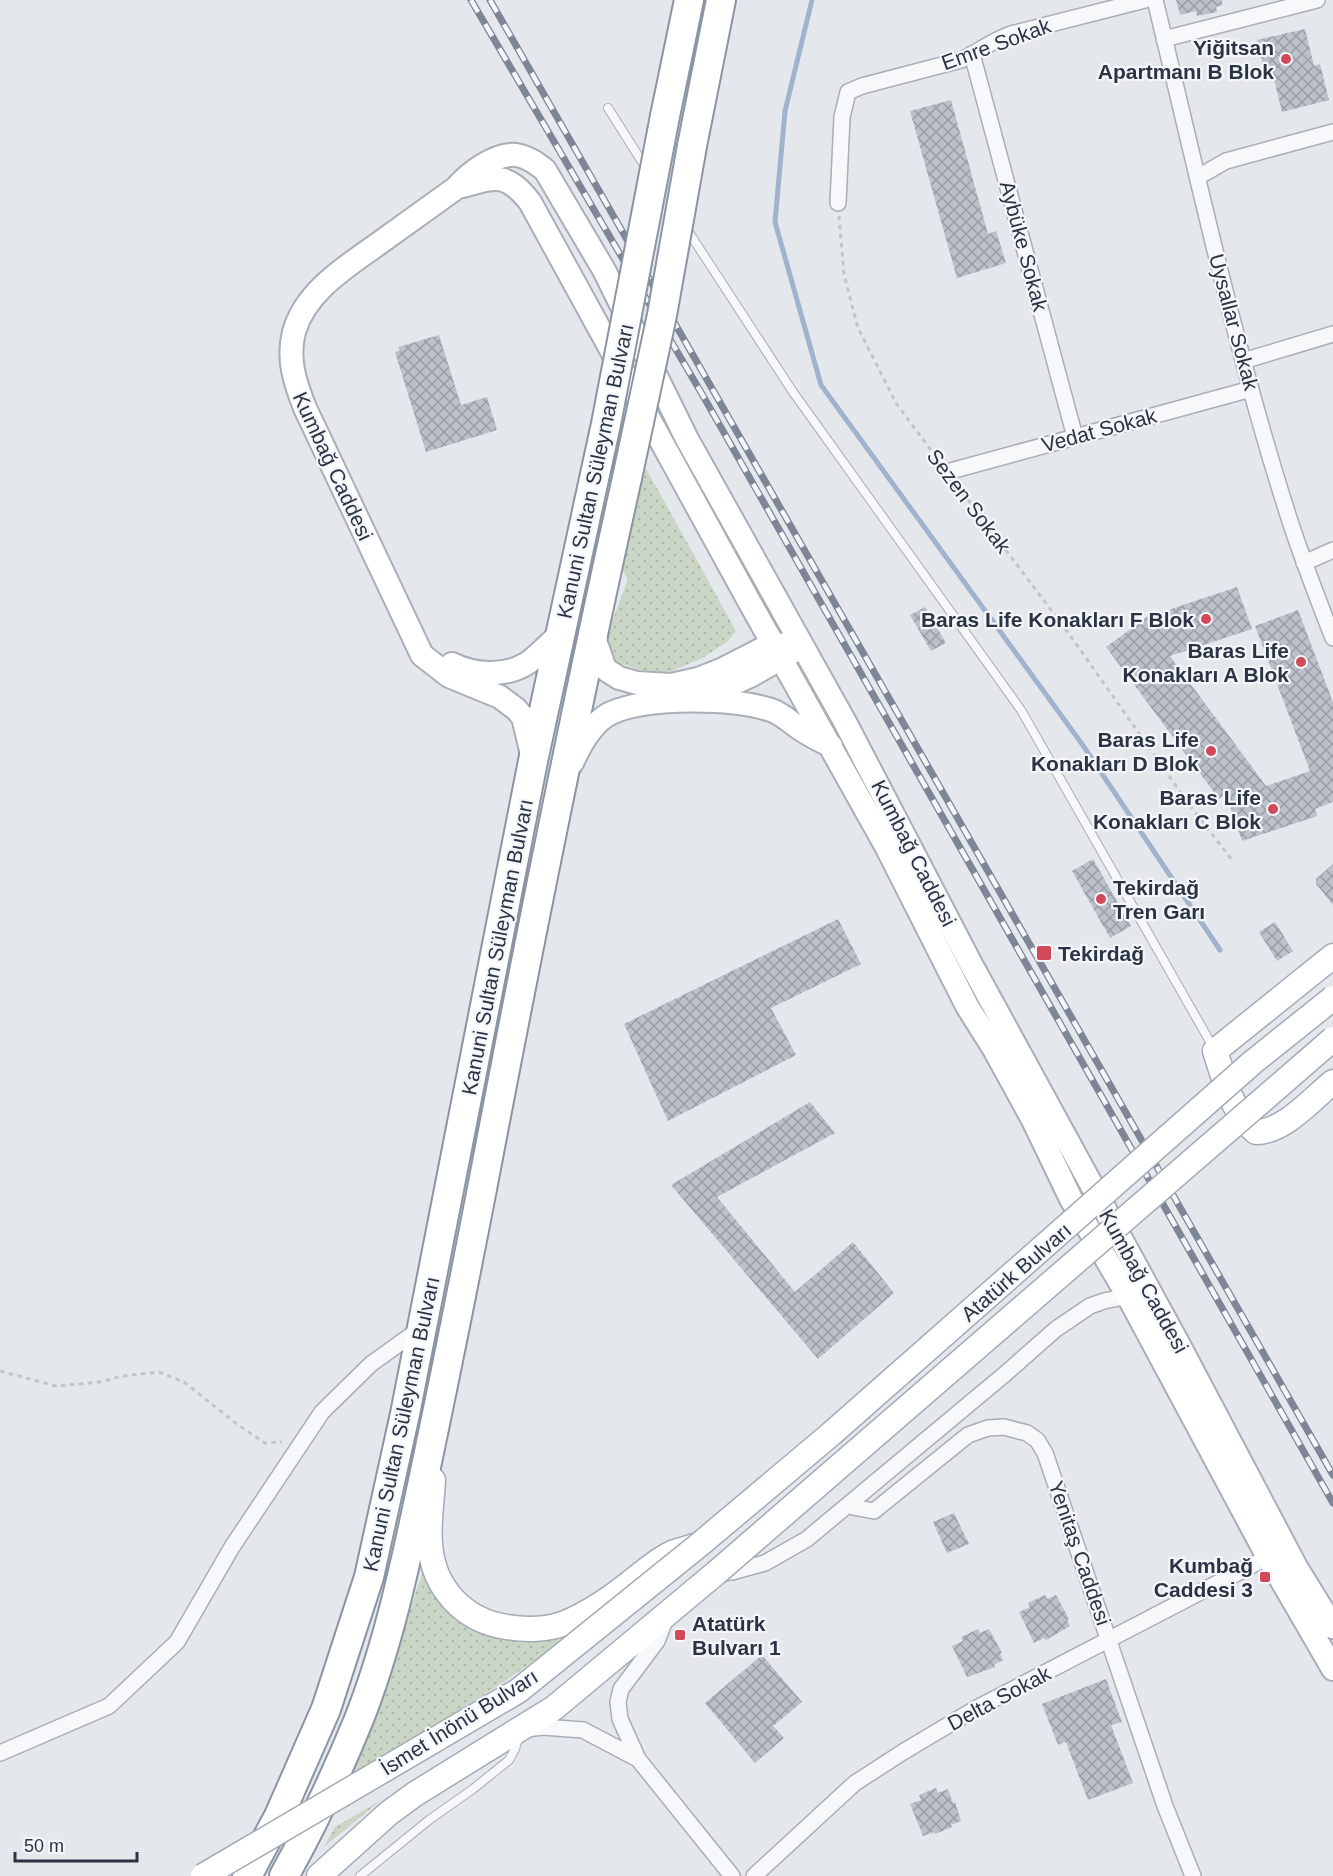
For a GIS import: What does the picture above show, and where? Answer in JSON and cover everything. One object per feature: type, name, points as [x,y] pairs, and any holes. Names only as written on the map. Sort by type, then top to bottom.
[{"type":"highway","name":"Kanuni Sultan Süleyman Bulvarı","points":[[247,1876],[279,1816],[326,1709],[369,1577],[421,1328],[533,761],[611,402],[689,0]]},
{"type":"highway","name":"Kanuni Sultan Süleyman Bulvarı","points":[[284,1876],[360,1717],[382,1650],[409,1545],[453,1341],[561,785],[662,315],[721,0]]},
{"type":"main road","points":[[1333,956],[1215,1051],[1233,1103],[1247,1124],[1256,1132],[1266,1132],[1281,1126],[1333,1082]]},
{"type":"main road","name":"Atatürk Bulvarı","points":[[699,1545],[831,1434],[1253,1062],[1333,998]]},
{"type":"main road","name":"Atatürk Bulvarı","points":[[716,1573],[1333,1039]]},
{"type":"main road","points":[[453,1341],[434,1479],[430,1545],[435,1567],[444,1589],[457,1605],[492,1625],[517,1629],[563,1624],[595,1608],[672,1553],[699,1545]]},
{"type":"main road","name":"İsmet İnönü Bulvarı","points":[[203,1876],[518,1691],[699,1545]]},
{"type":"main road","name":"İsmet İnönü Bulvarı","points":[[319,1876],[415,1794],[554,1708],[716,1573]]},
{"type":"street","name":"Emre Sokak","points":[[838,203],[842,117],[848,92],[861,86],[960,60],[992,41],[1011,34],[1145,0]]},
{"type":"street","name":"Uysallar Sokak","points":[[1155,0],[1251,389],[1288,516],[1333,638]]},
{"type":"street","points":[[1164,39],[1317,0]]},
{"type":"street","name":"Aybüke Sokak","points":[[972,54],[1075,437]]},
{"type":"street","points":[[1198,177],[1226,161],[1333,132]]},
{"type":"street","name":"Kumbağ Caddesi","points":[[533,761],[528,732],[523,717],[516,709],[500,697],[450,676],[422,655],[305,408],[294,380],[291,362],[292,346],[299,318],[307,304],[320,290],[344,269],[456,188],[467,176],[498,158],[515,155],[532,160],[545,170],[604,270],[687,439],[861,752],[976,974],[1179,1345],[1296,1567],[1333,1627]]},
{"type":"street","name":"Kumbağ Caddesi","points":[[456,188],[482,180],[503,178],[517,185],[530,202],[887,848],[967,1006],[994,1049],[1033,1120],[1071,1199],[1128,1296],[1268,1557],[1333,1670]]},
{"type":"street","points":[[1244,361],[1333,334]]},
{"type":"street","name":"Vedat Sokak","points":[[947,472],[1251,389]]},
{"type":"street","points":[[1304,563],[1333,550]]},
{"type":"street","points":[[594,625],[596,643],[605,669],[619,678],[637,683],[671,685],[698,679],[777,651],[802,645]]},
{"type":"street","name":"Kumbağ Caddesi","points":[[411,631],[444,660],[463,669],[490,673],[514,670],[528,663],[562,632]]},
{"type":"street","points":[[697,700],[752,675],[777,651]]},
{"type":"street","points":[[561,785],[565,782],[586,736],[610,714],[629,707],[655,703],[697,700],[753,705],[774,711],[803,731],[831,746]]},
{"type":"street","points":[[716,1573],[732,1572],[765,1563],[807,1539],[1078,1312],[1104,1300],[1128,1296]]},
{"type":"street","points":[[0,1753],[110,1706],[177,1642],[232,1546],[322,1412],[371,1364],[421,1328]]},
{"type":"street","name":"Yenitaş Caddesi","points":[[850,1503],[853,1507],[874,1511],[968,1435],[988,1428],[1004,1426],[1027,1433],[1037,1440],[1045,1453],[1165,1806],[1193,1876]]},
{"type":"street","name":"Delta Sokak","points":[[754,1876],[806,1827],[865,1777],[975,1709],[1268,1557]]},
{"type":"street","points":[[666,1616],[657,1641],[621,1689],[618,1702],[620,1719],[638,1759],[732,1876]]},
{"type":"street","points":[[520,1729],[543,1727],[584,1730],[638,1759]]},
{"type":"lane","points":[[608,108],[659,187]]},
{"type":"lane","points":[[672,206],[793,392],[1021,710],[1215,1051]]},
{"type":"lane","points":[[360,1876],[420,1827],[509,1760],[515,1749],[520,1729]]},
{"type":"path","name":"Sezen Sokak","points":[[838,203],[844,274],[858,328],[896,403],[1072,638],[1188,803],[1232,860]]},
{"type":"path","points":[[0,1371],[56,1386],[100,1382],[122,1376],[159,1372],[184,1382],[238,1425],[265,1443],[302,1442]]},
{"type":"green space","points":[[643,463],[736,631],[728,641],[704,657],[670,672],[640,670],[613,661],[605,641],[628,579],[614,558]]},
{"type":"green space","points":[[426,1564],[458,1619],[567,1632],[545,1653],[498,1686],[352,1776],[380,1706]]},
{"type":"green space","points":[[380,1801],[324,1847],[335,1827]]},
{"type":"building","points":[[1176,0],[1222,0],[1222,5],[1216,7],[1217,12],[1197,16],[1196,11],[1180,15]]},
{"type":"building","points":[[1305,29],[1314,66],[1320,64],[1329,100],[1282,112],[1273,75],[1266,76],[1257,40]]},
{"type":"building","points":[[951,100],[988,234],[996,231],[1006,263],[957,278],[910,111]]},
{"type":"building","points":[[439,335],[461,405],[487,397],[497,430],[426,452],[395,352],[400,351],[398,347]]},
{"type":"building","points":[[1237,587],[1252,629],[1170,656],[1266,786],[1310,771],[1255,626],[1298,610],[1333,702],[1333,802],[1315,809],[1317,816],[1242,841],[1226,794],[1219,799],[1106,647],[1147,617]]},
{"type":"building","points":[[925,607],[946,643],[931,651],[910,615]]},
{"type":"building","name":"Tekirdağ Tren Garı","points":[[1093,859],[1131,926],[1110,938],[1072,871]]},
{"type":"building","points":[[1333,864],[1333,905],[1316,884],[1316,879]]},
{"type":"building","points":[[838,919],[861,964],[771,1008],[796,1055],[668,1121],[624,1024]]},
{"type":"building","points":[[1275,922],[1293,951],[1277,961],[1259,932]]},
{"type":"building","points":[[810,1102],[835,1133],[717,1197],[795,1292],[853,1242],[894,1293],[818,1359],[671,1185]]},
{"type":"building","points":[[954,1513],[969,1544],[947,1553],[933,1522]]},
{"type":"building","points":[[1045,1595],[1047,1599],[1056,1595],[1069,1619],[1067,1620],[1070,1626],[1046,1640],[1044,1638],[1034,1643],[1019,1612],[1030,1607],[1028,1603]]},
{"type":"building","points":[[978,1629],[980,1633],[989,1629],[1002,1653],[1000,1654],[1003,1660],[994,1665],[995,1667],[967,1677],[952,1646],[963,1641],[961,1637]]},
{"type":"building","points":[[762,1655],[802,1702],[773,1726],[784,1738],[755,1763],[705,1703]]},
{"type":"building","points":[[1106,1679],[1122,1722],[1111,1725],[1133,1783],[1088,1800],[1066,1742],[1058,1745],[1042,1704]]},
{"type":"building","points":[[936,1788],[938,1793],[948,1789],[961,1821],[935,1834],[934,1832],[923,1836],[910,1804],[921,1800],[919,1795]]},
{"type":"waterway","points":[[812,0],[785,111],[775,222],[821,385],[1082,744],[1220,950]]},
{"type":"railway","points":[[471,0],[702,394],[1333,1503]]},
{"type":"railway","points":[[490,0],[1333,1475]]},
{"type":"place","name":"Yiğitsan Apartmanı B Blok","points":[[1286,59]]},
{"type":"place","name":"Baras Life Konakları F Blok","points":[[1206,619]]},
{"type":"place","name":"Baras Life Konakları A Blok","points":[[1301,662]]},
{"type":"place","name":"Baras Life Konakları D Blok","points":[[1211,751]]},
{"type":"place","name":"Baras Life Konakları C Blok","points":[[1273,809]]},
{"type":"place","name":"Tekirdağ Tren Garı","points":[[1101,899]]},
{"type":"place","name":"Tekirdağ","points":[[1044,953]]},
{"type":"place","name":"Kumbağ Caddesi 3","points":[[1265,1577]]},
{"type":"place","name":"Atatürk Bulvarı 1","points":[[680,1635]]}]
